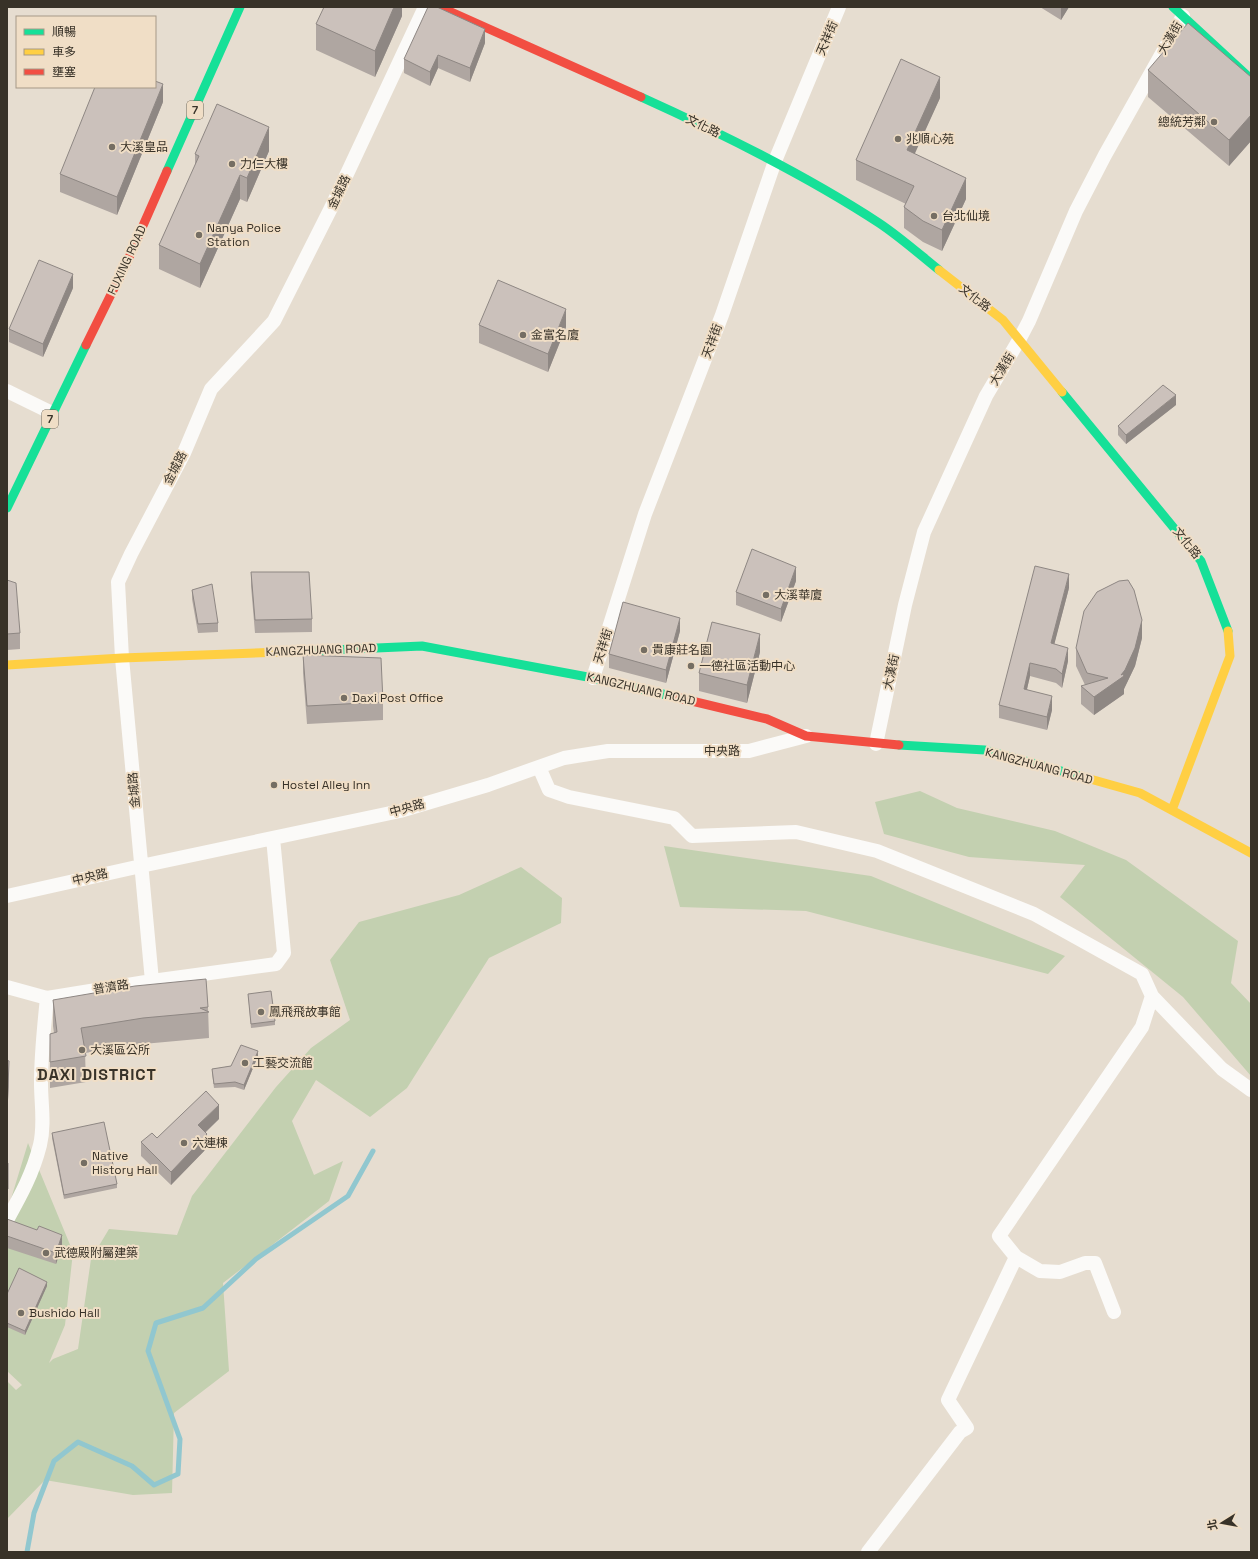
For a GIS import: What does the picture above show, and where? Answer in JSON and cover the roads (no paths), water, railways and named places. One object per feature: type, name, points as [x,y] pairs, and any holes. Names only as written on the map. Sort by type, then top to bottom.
[{"type":"street","name":"FUXING ROAD","points":[[7,508],[52,413],[127,262],[240,7]]},
{"type":"street","name":"金城路","points":[[152,981],[122,658],[118,582],[184,453],[211,389],[274,321],[331,208],[425,7]]},
{"type":"street","name":"文化路","points":[[440,7],[678,114],[775,161],[816,183],[881,224],[1003,320],[1202,561],[1228,629],[1230,656],[1172,810]]},
{"type":"street","name":"天祥街","points":[[593,678],[645,514],[722,315],[775,161],[839,7]]},
{"type":"street","points":[[1178,11],[1251,79]]},
{"type":"street","name":"大漢街","points":[[876,744],[905,605],[924,532],[986,396],[1019,340],[1076,211],[1178,11]]},
{"type":"street","points":[[7,391],[52,413]]},
{"type":"street","name":"KANGZHUANG ROAD","points":[[7,665],[122,658],[422,646],[593,678],[766,719],[806,736],[876,744],[984,750],[1140,793],[1251,853]]},
{"type":"street","name":"中央路","points":[[7,896],[400,811],[488,785],[564,758],[608,751],[750,751],[806,736]]},
{"type":"street","points":[[539,767],[549,790],[569,797],[674,818],[692,836],[796,832],[877,851],[1034,914],[1142,974],[1152,996],[1222,1070],[1251,1090]]},
{"type":"street","name":"普濟路","points":[[47,998],[152,981],[276,964],[284,953],[273,838]]},
{"type":"street","points":[[7,987],[47,998],[41,1051],[41,1092],[43,1112],[40,1144],[27,1185],[7,1220]]},
{"type":"street","points":[[1114,1312],[1095,1263],[1084,1263],[1060,1272],[1040,1271],[1016,1257],[999,1236],[1142,1027],[1152,996]]},
{"type":"street","points":[[868,1552],[960,1432],[967,1428],[948,1400],[1016,1257]]},
{"type":"waterway","points":[[27,1552],[34,1513],[54,1461],[78,1442],[132,1466],[154,1485],[178,1474],[180,1439],[148,1351],[156,1323],[203,1308],[256,1259],[348,1196],[373,1151]]},
{"type":"place","name":"總統芳鄰","points":[[1214,122]]},
{"type":"place","name":"兆順心苑","points":[[898,139]]},
{"type":"place","name":"大溪皇品","points":[[112,147]]},
{"type":"place","name":"力仁大樓","points":[[232,164]]},
{"type":"place","name":"台北仙境","points":[[934,216]]},
{"type":"place","name":"Nanya Police Station","points":[[199,235]]},
{"type":"place","name":"金富名廈","points":[[523,335]]},
{"type":"place","name":"大溪華廈","points":[[766,595]]},
{"type":"place","name":"貴康莊名園","points":[[644,650]]},
{"type":"place","name":"一德社區活動中心","points":[[691,666]]},
{"type":"place","name":"Daxi Post Office","points":[[344,698]]},
{"type":"place","name":"Hostel Alley Inn","points":[[274,785]]},
{"type":"place","name":"鳳飛飛故事館","points":[[261,1012]]},
{"type":"place","name":"大溪區公所","points":[[82,1050]]},
{"type":"place","name":"工藝交流館","points":[[245,1063]]},
{"type":"place","name":"六連棟","points":[[184,1143]]},
{"type":"place","name":"Native History Hall","points":[[84,1163]]},
{"type":"place","name":"武德殿附屬建築","points":[[46,1253]]},
{"type":"place","name":"Bushido Hall","points":[[21,1313]]},
{"type":"district","name":"DAXI DISTRICT","points":[[97,1074]]}]
